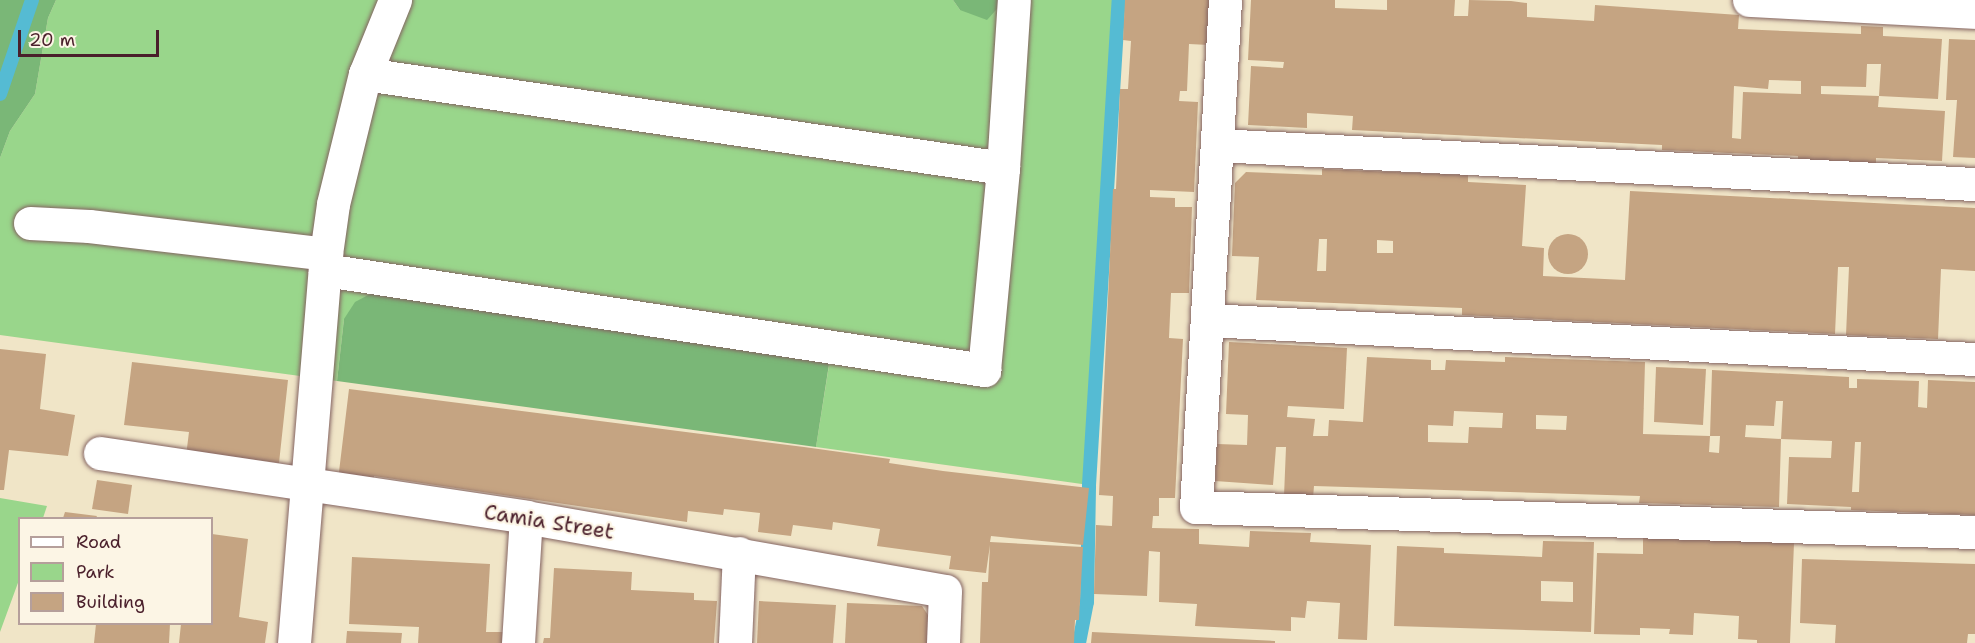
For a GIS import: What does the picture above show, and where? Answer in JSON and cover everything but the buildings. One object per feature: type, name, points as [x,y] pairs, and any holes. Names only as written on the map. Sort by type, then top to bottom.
[{"type":"street","points":[[294,643],[306,485],[333,204],[365,74],[394,0]]},
{"type":"street","points":[[30,223],[89,226],[326,262],[984,370],[1003,168],[1014,0]]},
{"type":"street","points":[[1226,0],[1196,507],[1975,532]]},
{"type":"street","points":[[1749,0],[1975,12]]},
{"type":"street","points":[[365,74],[1003,168]]},
{"type":"street","points":[[1217,145],[1975,183]]},
{"type":"street","points":[[1207,320],[1975,359]]},
{"type":"street","name":"Camia Street","points":[[100,453],[526,517],[945,591],[943,643]]},
{"type":"street","points":[[518,643],[526,517]]},
{"type":"street","points":[[735,643],[739,553]]},
{"type":"green space","points":[[0,0],[56,0],[48,18],[35,94],[10,131],[0,158]]},
{"type":"green space","points":[[56,0],[953,0],[960,10],[1005,0],[1119,0],[1089,485],[816,447],[830,359],[344,319],[337,381],[0,335],[0,158],[10,131],[35,94],[48,18]]},
{"type":"green space","points":[[953,0],[1005,0],[987,20],[960,10]]},
{"type":"green space","points":[[374,292],[830,358],[816,447],[337,381],[344,319],[355,302]]},
{"type":"green space","points":[[0,498],[47,506],[43,517],[18,517],[18,583],[0,632]]},
{"type":"waterway","points":[[0,94],[32,0]]},
{"type":"waterway","points":[[1079,643],[1087,602],[1089,485],[1119,0]]}]
